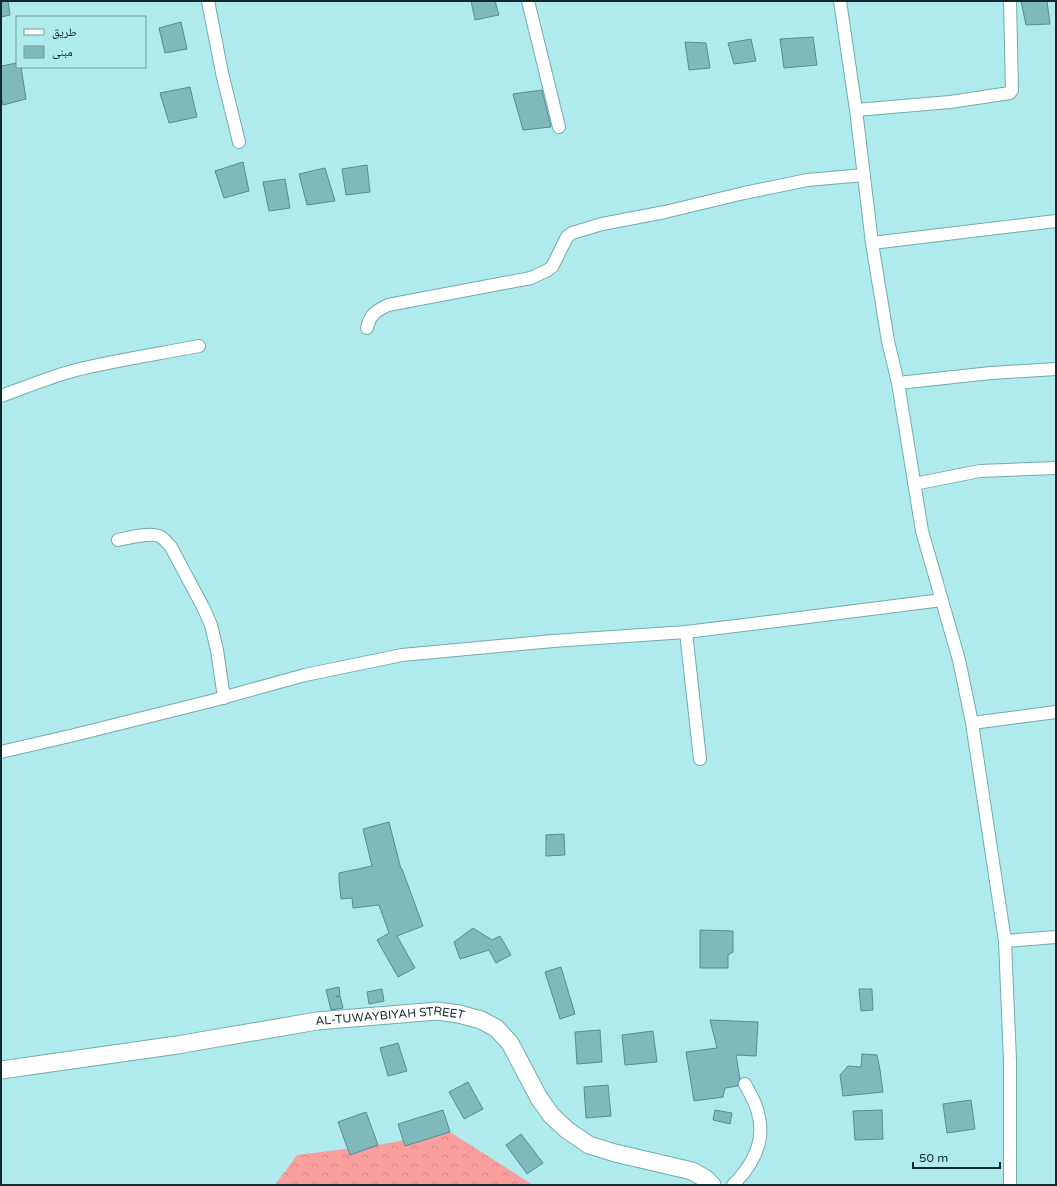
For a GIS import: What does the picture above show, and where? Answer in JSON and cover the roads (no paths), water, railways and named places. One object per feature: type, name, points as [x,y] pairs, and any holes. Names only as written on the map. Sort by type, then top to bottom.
[{"type":"street","points":[[208,1],[222,73],[239,142]]},
{"type":"street","points":[[528,1],[560,127]]},
{"type":"street","points":[[840,1],[856,110],[872,243],[888,341],[898,383],[922,531],[959,660],[972,723],[1005,941],[1010,1061],[1010,1185]]},
{"type":"street","points":[[856,110],[950,102],[1010,93],[1012,90],[1010,1]]},
{"type":"street","points":[[367,328],[369,320],[376,311],[388,305],[532,278],[542,274],[552,266],[567,237],[572,233],[602,224],[665,212],[807,180],[864,175]]},
{"type":"street","points":[[872,243],[1056,221]]},
{"type":"street","points":[[1,396],[45,380],[109,362],[199,346]]},
{"type":"street","points":[[898,383],[991,373],[1056,369]]},
{"type":"street","points":[[914,484],[980,471],[1056,468]]},
{"type":"street","points":[[118,540],[149,535],[158,536],[171,546],[211,625],[217,650],[224,698]]},
{"type":"street","points":[[1,752],[224,698],[306,674],[402,655],[686,632],[942,600]]},
{"type":"street","points":[[686,632],[700,759]]},
{"type":"street","points":[[972,723],[1056,712]]},
{"type":"street","points":[[1005,941],[1056,937]]},
{"type":"street","name":"AL-TUWAYBIYAH STREET","points":[[1,1070],[155,1048],[317,1021],[437,1011],[459,1014],[481,1020],[496,1028],[510,1043],[539,1098],[551,1115],[567,1130],[589,1145],[615,1153],[692,1171],[706,1179],[712,1185]]},
{"type":"street","points":[[733,1185],[745,1173],[759,1147],[761,1134],[758,1112],[745,1084]]}]
